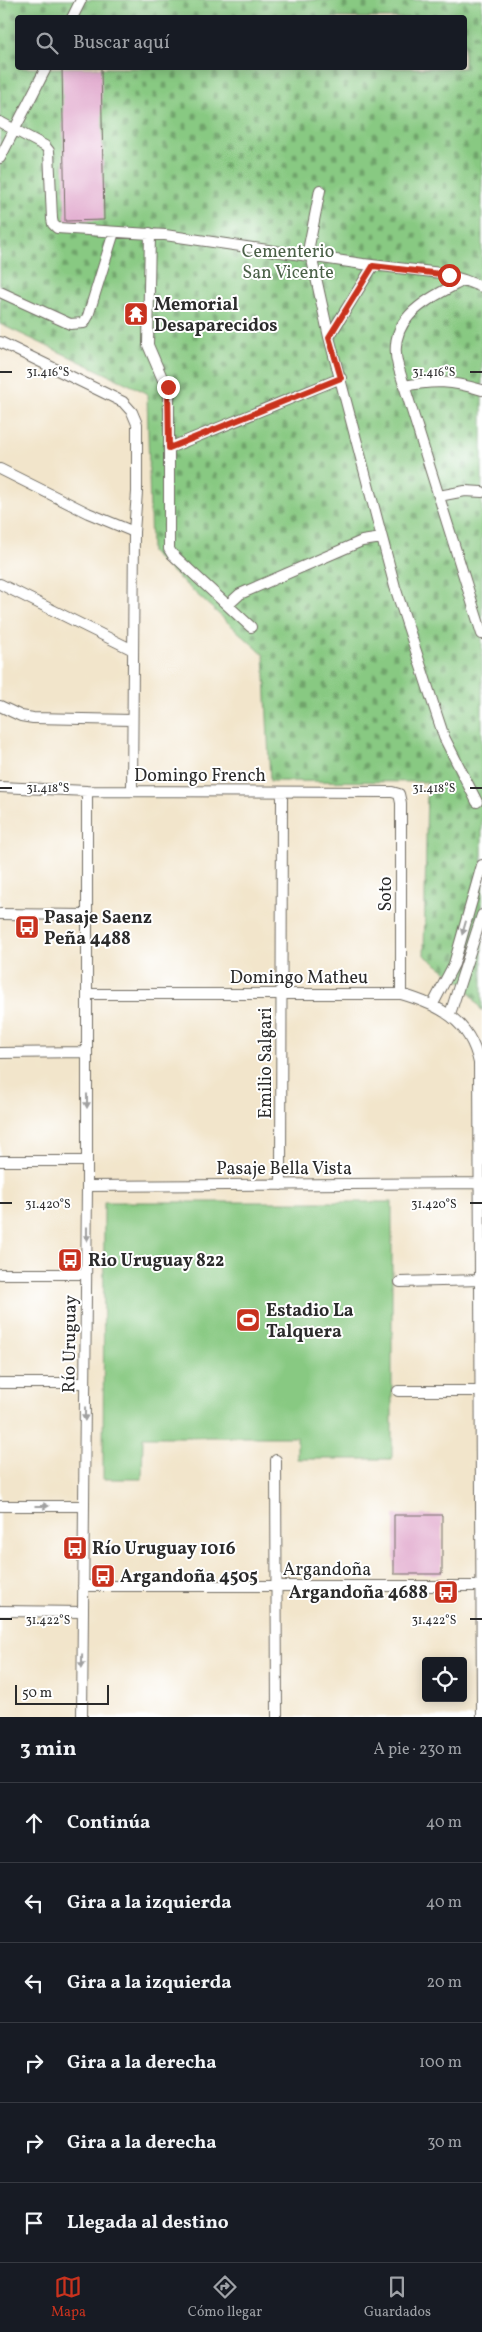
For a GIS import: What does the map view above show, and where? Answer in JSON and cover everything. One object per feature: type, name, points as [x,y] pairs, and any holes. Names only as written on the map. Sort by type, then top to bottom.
[{"type":"street","points":[[74,15],[81,0]]},
{"type":"street","points":[[0,158],[45,70]]},
{"type":"street","points":[[0,122],[45,146],[49,151],[53,224],[64,230],[150,233],[373,266],[441,273],[482,287]]},
{"type":"street","points":[[320,190],[310,238],[311,257],[329,337],[395,587],[444,737],[477,802]]},
{"type":"street","points":[[0,292],[70,324],[84,322],[88,316],[114,232]]},
{"type":"street","points":[[150,233],[148,345],[168,387],[169,549],[172,554],[251,627]]},
{"type":"street","points":[[329,337],[373,266]]},
{"type":"street","points":[[464,280],[420,304],[406,321],[395,349],[404,386],[479,614],[482,634]]},
{"type":"street","points":[[0,342],[123,402],[132,412],[137,424],[137,492],[134,532],[132,791]]},
{"type":"street","points":[[169,448],[341,378]]},
{"type":"street","points":[[404,386],[440,381],[460,383],[482,390]]},
{"type":"street","points":[[0,469],[88,513],[134,532]]},
{"type":"street","points":[[439,496],[465,491],[482,492]]},
{"type":"street","points":[[228,605],[240,594],[362,541],[382,538]]},
{"type":"street","points":[[0,584],[133,650]]},
{"type":"street","points":[[0,706],[21,716],[33,718],[132,720]]},
{"type":"street","name":"Domingo French","points":[[0,788],[87,791],[392,792],[399,794]]},
{"type":"street","name":"Río Uruguay","points":[[82,1717],[87,1186],[87,791]]},
{"type":"street","name":"Emilio Salgari","points":[[281,1184],[282,792]]},
{"type":"street","name":"Soto","points":[[399,794],[401,803],[401,994]]},
{"type":"street","points":[[433,1004],[454,964],[482,865]]},
{"type":"street","points":[[0,914],[87,915]]},
{"type":"street","points":[[450,1014],[482,916]]},
{"type":"street","name":"Domingo Matheu","points":[[87,994],[401,994],[433,1004],[450,1014],[473,1045],[479,1063],[481,1183]]},
{"type":"street","points":[[0,1053],[87,1052]]},
{"type":"street","points":[[0,1161],[87,1162]]},
{"type":"street","points":[[481,1183],[482,1717]]},
{"type":"street","name":"Pasaje Bella Vista","points":[[87,1186],[481,1183]]},
{"type":"street","points":[[0,1274],[86,1274]]},
{"type":"street","points":[[400,1282],[481,1280]]},
{"type":"street","points":[[0,1383],[85,1383]]},
{"type":"street","points":[[398,1391],[481,1391]]},
{"type":"street","points":[[276,1460],[277,1717]]},
{"type":"street","points":[[0,1506],[84,1506]]},
{"type":"street","name":"Argandoña","points":[[83,1586],[482,1586]]},
{"type":"street","points":[[0,1611],[83,1612]]},
{"type":"green space","name":"Cementerio San Vicente","points":[[0,0],[482,0],[482,1011],[465,985],[424,955],[427,782],[270,781],[264,655],[151,553],[147,393],[0,324]]},
{"type":"green space","name":"Estadio La Talquera","points":[[104,1202],[392,1202],[392,1459],[297,1459],[297,1437],[143,1437],[142,1479],[103,1479]]},
{"type":"building","points":[[62,70],[101,70],[104,220],[65,221]]},
{"type":"building","points":[[394,1515],[442,1515],[442,1574],[394,1574]]},
{"type":"place","name":"Memorial Desaparecidos","points":[[136,314]]},
{"type":"place","name":"Pasaje Saenz Peña 4488","points":[[27,927]]},
{"type":"place","name":"Rio Uruguay 822","points":[[70,1260]]},
{"type":"place","name":"Estadio La Talquera","points":[[248,1320]]},
{"type":"place","name":"Río Uruguay 1016","points":[[75,1548]]},
{"type":"place","name":"Argandoña 4505","points":[[103,1576]]},
{"type":"place","name":"Argandoña 4688","points":[[446,1592]]},
{"type":"route","points":[[168,387],[169,448],[341,378],[329,337],[373,266],[449,275]]}]
